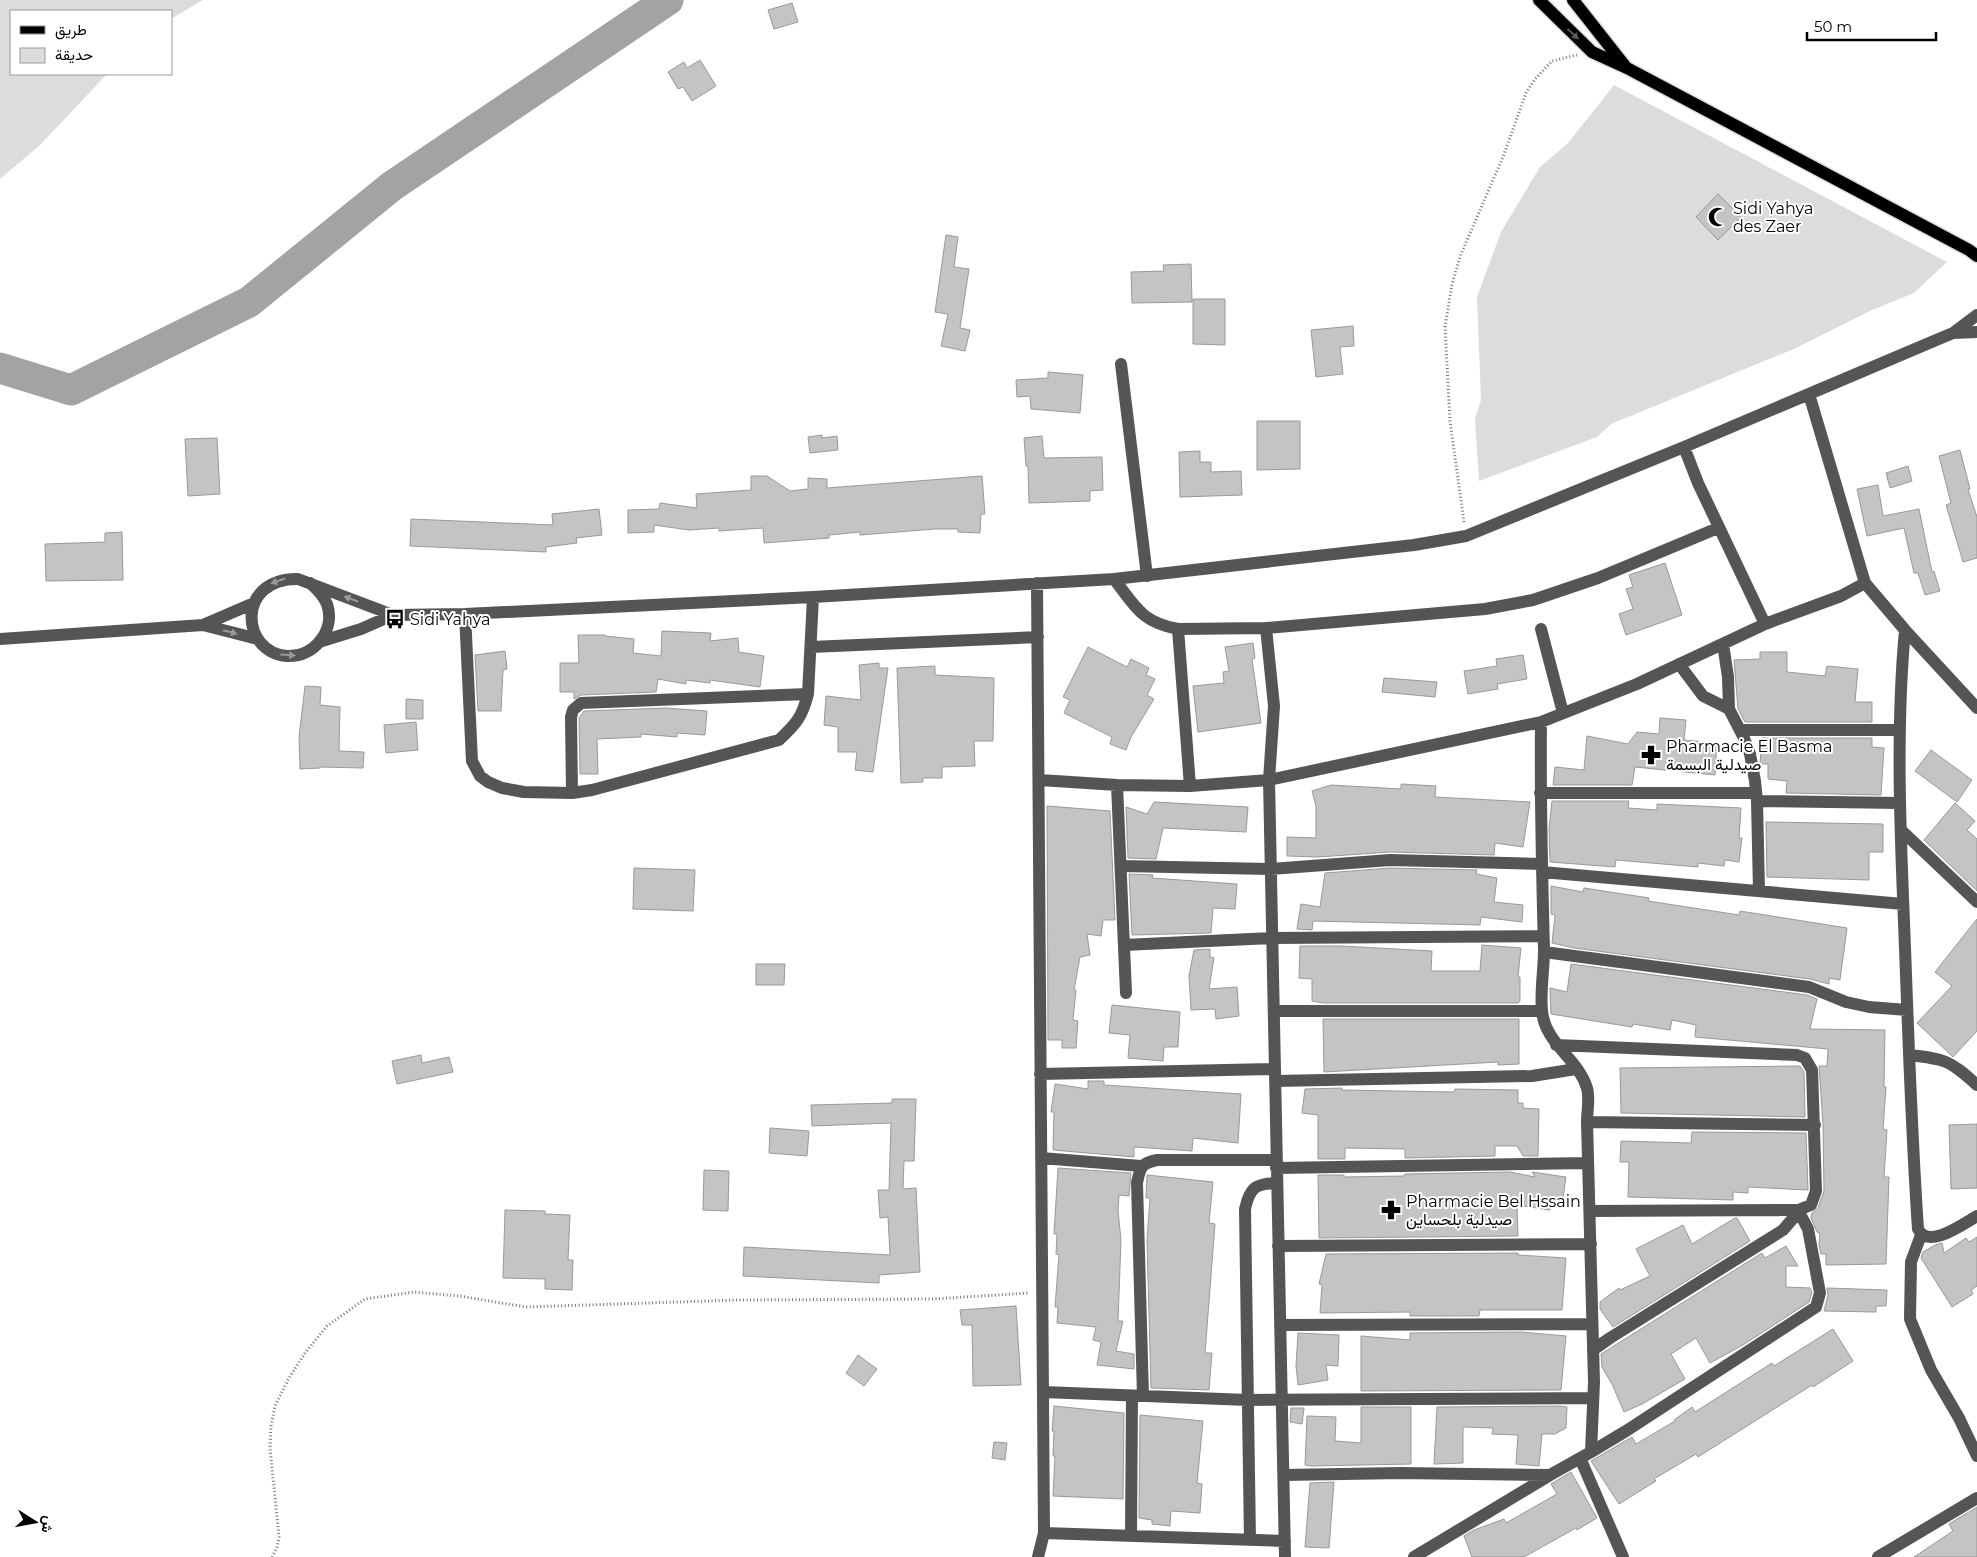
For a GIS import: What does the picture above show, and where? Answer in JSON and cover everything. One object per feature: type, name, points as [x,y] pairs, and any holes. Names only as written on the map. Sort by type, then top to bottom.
[{"type":"main road","points":[[1539,0],[1592,52],[1626,68],[1974,252]]},
{"type":"main road","points":[[1573,0],[1626,68]]},
{"type":"street","points":[[258,639],[251,615],[254,603],[261,591],[271,583],[284,578],[298,579],[392,615],[465,614],[813,598],[1114,579],[1414,545],[1466,536],[1684,447],[1953,333],[1977,315]]},
{"type":"street","points":[[1953,333],[1977,332]]},
{"type":"street","points":[[1122,364],[1146,576]]},
{"type":"street","points":[[1809,394],[1866,583],[1904,630],[1977,708]]},
{"type":"street","points":[[1684,447],[1718,528],[1765,624]]},
{"type":"street","points":[[1114,579],[1148,620],[1164,626],[1178,629],[1266,628],[1485,609],[1533,600],[1598,578],[1718,528]]},
{"type":"street","points":[[1037,583],[1040,780],[1040,1074],[1044,1533],[1038,1557]]},
{"type":"street","points":[[1040,780],[1117,785],[1190,786],[1269,780],[1541,722],[1637,684],[1765,624],[1841,596],[1866,583]]},
{"type":"street","points":[[310,584],[320,592],[326,604],[329,617],[326,631],[319,642]]},
{"type":"street","points":[[465,614],[472,761],[480,776],[502,788],[524,792],[572,793],[602,788],[779,740],[793,727],[802,714],[808,694],[813,598]]},
{"type":"street","points":[[203,625],[254,603]]},
{"type":"street","points":[[0,639],[203,625],[258,639],[271,650],[288,656],[305,652],[319,642],[361,629],[392,615]]},
{"type":"street","points":[[1266,628],[1274,706],[1269,780],[1285,1557]]},
{"type":"street","points":[[1178,629],[1190,786]]},
{"type":"street","points":[[1541,629],[1563,713]]},
{"type":"street","points":[[1904,630],[1901,672],[1900,803],[1907,1010],[1918,1229],[1921,1235],[1929,1238],[1937,1237],[1954,1230],[1977,1216]]},
{"type":"street","points":[[811,647],[1038,638]]},
{"type":"street","points":[[1723,644],[1728,676],[1729,709],[1750,754],[1757,797],[1759,891]]},
{"type":"street","points":[[1679,664],[1703,696],[1729,709]]},
{"type":"street","points":[[572,793],[571,717],[573,710],[581,703],[808,694]]},
{"type":"street","points":[[1541,722],[1540,792],[1544,952],[1542,1011],[1548,1032],[1576,1069],[1586,1086],[1588,1096],[1593,1398],[1585,1455],[1624,1557]]},
{"type":"street","points":[[1740,730],[1900,730]]},
{"type":"street","points":[[1117,785],[1126,993]]},
{"type":"street","points":[[1540,792],[1757,797],[1900,803]]},
{"type":"street","points":[[1901,830],[1977,902]]},
{"type":"street","points":[[1120,866],[1271,869],[1390,860],[1541,868],[1903,904]]},
{"type":"street","points":[[1124,945],[1272,938],[1543,936]]},
{"type":"street","points":[[1544,952],[1809,987],[1846,1002],[1869,1007],[1907,1010]]},
{"type":"street","points":[[1274,1011],[1542,1011]]},
{"type":"street","points":[[1556,1045],[1796,1054],[1804,1058],[1812,1070],[1815,1124],[1815,1198],[1811,1205],[1798,1210],[1590,1211]]},
{"type":"street","points":[[1909,1055],[1946,1061],[1955,1066],[1977,1085]]},
{"type":"street","points":[[1040,1074],[1532,1076],[1576,1069]]},
{"type":"street","points":[[1587,1122],[1815,1124]]},
{"type":"street","points":[[1042,1158],[1141,1166]]},
{"type":"street","points":[[1131,1536],[1138,1396],[1137,1183],[1141,1166],[1146,1162],[1157,1160],[1276,1164],[1588,1163]]},
{"type":"street","points":[[1250,1540],[1245,1209],[1252,1188],[1264,1184],[1277,1183]]},
{"type":"street","points":[[1593,1350],[1782,1230],[1798,1210]]},
{"type":"street","points":[[1414,1557],[1626,1431],[1816,1308],[1820,1293],[1808,1229],[1798,1210]]},
{"type":"street","points":[[1921,1235],[1911,1262],[1910,1319],[1931,1370],[1959,1418],[1977,1456]]},
{"type":"street","points":[[1278,1246],[1591,1244]]},
{"type":"street","points":[[1280,1325],[1592,1324]]},
{"type":"street","points":[[1043,1392],[1248,1400],[1593,1398]]},
{"type":"street","points":[[1284,1476],[1401,1473],[1550,1475]]},
{"type":"street","points":[[1878,1557],[1977,1498]]},
{"type":"street","points":[[1044,1533],[1285,1541]]},
{"type":"path","points":[[1466,536],[1450,421],[1445,327],[1452,284],[1461,254],[1503,157],[1526,93],[1535,79],[1552,61],[1592,52]]},
{"type":"path","points":[[272,1557],[277,1548],[279,1537],[270,1448],[271,1426],[275,1406],[289,1378],[305,1353],[327,1326],[365,1299],[414,1292],[459,1296],[526,1307],[738,1300],[933,1299],[1042,1292]]},
{"type":"green space","points":[[0,0],[203,0],[172,18],[172,10],[10,10],[10,75],[106,75],[40,145],[0,179]]},
{"type":"green space","points":[[1614,85],[1947,262],[1914,293],[1872,310],[1796,348],[1611,424],[1597,437],[1479,481],[1475,419],[1481,400],[1477,297],[1501,232],[1540,167],[1568,143]]},
{"type":"building","points":[[792,3],[798,22],[774,29],[768,10]]},
{"type":"building","points":[[700,60],[716,86],[692,101],[683,87],[678,89],[668,72],[684,62],[687,68]]},
{"type":"building","name":"Sidi Yahya des Zaer","points":[[1718,194],[1741,217],[1718,240],[1696,217]]},
{"type":"building","points":[[946,235],[958,237],[954,267],[969,269],[960,328],[970,330],[965,351],[941,346],[948,314],[935,312]]},
{"type":"building","points":[[1191,264],[1192,302],[1132,303],[1131,272],[1164,271],[1163,265]]},
{"type":"building","points":[[1193,299],[1225,299],[1225,345],[1193,344]]},
{"type":"building","points":[[1353,326],[1354,346],[1340,347],[1343,374],[1316,377],[1311,330]]},
{"type":"building","points":[[1048,372],[1083,375],[1080,413],[1031,409],[1030,396],[1017,397],[1016,380],[1048,378]]},
{"type":"building","points":[[1257,421],[1300,421],[1300,469],[1257,470]]},
{"type":"building","points":[[822,435],[822,438],[837,436],[838,450],[810,453],[808,437]]},
{"type":"building","points":[[1042,436],[1044,458],[1102,457],[1103,490],[1090,491],[1090,501],[1029,503],[1028,466],[1026,466],[1024,438]]},
{"type":"building","points":[[217,438],[220,494],[188,496],[185,439]]},
{"type":"building","points":[[1960,450],[1970,489],[1968,489],[1977,517],[1977,558],[1963,562],[1946,505],[1951,503],[1939,456]]},
{"type":"building","points":[[1200,451],[1200,462],[1211,462],[1211,472],[1241,471],[1242,495],[1180,497],[1179,452]]},
{"type":"building","points":[[1908,466],[1912,481],[1890,488],[1886,473]]},
{"type":"building","points":[[751,476],[767,476],[790,491],[808,489],[808,478],[827,479],[827,488],[982,476],[985,514],[981,514],[980,533],[958,532],[958,529],[860,535],[860,532],[829,535],[829,538],[764,543],[763,528],[719,531],[719,528],[689,530],[654,525],[654,532],[628,533],[628,510],[659,509],[660,503],[697,508],[696,494],[751,490]]},
{"type":"building","points":[[1878,485],[1883,516],[1919,509],[1932,572],[1934,571],[1940,591],[1925,595],[1918,573],[1914,573],[1904,528],[1867,536],[1857,489]]},
{"type":"building","points":[[599,509],[602,535],[576,538],[577,543],[546,547],[546,552],[410,546],[411,519],[553,525],[552,514]]},
{"type":"building","points":[[122,532],[123,580],[46,581],[45,544],[105,542],[105,533]]},
{"type":"building","points":[[1665,563],[1682,615],[1626,635],[1619,614],[1633,609],[1626,589],[1633,587],[1629,575]]},
{"type":"building","points":[[662,631],[711,633],[710,641],[738,638],[739,652],[764,656],[760,687],[710,680],[710,683],[686,680],[686,684],[658,679],[656,692],[581,695],[574,699],[574,692],[560,692],[560,663],[579,663],[578,635],[605,635],[634,639],[633,653],[661,656]]},
{"type":"building","points":[[1253,643],[1255,658],[1252,659],[1261,723],[1198,732],[1193,686],[1224,683],[1223,672],[1229,671],[1225,647]]},
{"type":"building","points":[[1088,647],[1127,667],[1131,659],[1149,668],[1146,675],[1155,679],[1147,695],[1154,699],[1131,737],[1126,750],[1110,744],[1112,737],[1064,713],[1070,700],[1063,697]]},
{"type":"building","points":[[505,651],[507,669],[503,670],[501,711],[478,711],[475,655]]},
{"type":"building","points":[[1760,652],[1787,652],[1787,672],[1825,676],[1827,666],[1858,669],[1855,702],[1872,702],[1872,722],[1745,722],[1738,709],[1734,660],[1760,659]]},
{"type":"building","points":[[1523,655],[1527,679],[1497,684],[1498,689],[1468,694],[1464,671],[1497,666],[1496,659]]},
{"type":"building","points":[[879,663],[879,668],[888,668],[873,772],[855,770],[857,752],[838,752],[838,727],[824,725],[826,696],[861,700],[859,665]]},
{"type":"building","points":[[935,666],[935,675],[994,678],[993,741],[974,741],[975,766],[942,767],[942,778],[923,778],[923,782],[901,783],[897,668]]},
{"type":"building","points":[[1384,678],[1437,682],[1435,697],[1382,692]]},
{"type":"building","points":[[305,686],[321,687],[320,705],[340,707],[339,751],[364,752],[363,768],[320,767],[300,769],[299,737]]},
{"type":"building","points":[[406,699],[423,700],[423,719],[406,719]]},
{"type":"building","points":[[666,708],[707,711],[705,735],[677,733],[677,737],[641,734],[641,737],[597,739],[598,774],[580,774],[579,718],[584,711]]},
{"type":"building","name":"Pharmacie El Basma صيدلية البسمة","points":[[1660,718],[1686,720],[1684,740],[1717,743],[1715,775],[1635,767],[1632,785],[1553,785],[1555,767],[1584,770],[1587,736],[1628,744],[1637,732],[1659,734]]},
{"type":"building","points":[[416,722],[418,750],[386,753],[384,725]]},
{"type":"building","points":[[1762,738],[1872,738],[1872,747],[1884,748],[1881,795],[1786,793],[1787,781],[1768,779],[1768,764],[1760,764]]},
{"type":"building","points":[[1931,750],[1972,780],[1957,802],[1915,771]]},
{"type":"building","points":[[1401,784],[1436,786],[1435,797],[1530,802],[1523,847],[1495,843],[1494,855],[1390,852],[1318,857],[1287,856],[1287,837],[1316,838],[1316,806],[1312,791],[1331,785],[1401,789]]},
{"type":"building","points":[[1552,801],[1629,801],[1628,808],[1657,810],[1657,804],[1741,808],[1739,838],[1742,838],[1739,862],[1725,860],[1724,866],[1698,863],[1698,867],[1616,860],[1615,867],[1550,862],[1549,829]]},
{"type":"building","points":[[1154,802],[1248,807],[1246,832],[1163,828],[1156,859],[1128,858],[1126,807],[1147,814]]},
{"type":"building","points":[[1955,803],[1975,821],[1967,830],[1977,839],[1977,891],[1924,840]]},
{"type":"building","points":[[1047,806],[1110,811],[1115,920],[1103,920],[1101,936],[1087,934],[1090,955],[1080,957],[1074,990],[1076,990],[1073,1020],[1078,1021],[1076,1048],[1062,1048],[1062,1040],[1048,1040]]},
{"type":"building","points":[[1766,822],[1883,824],[1883,852],[1869,852],[1869,880],[1767,877]]},
{"type":"building","points":[[634,868],[695,870],[693,911],[633,909]]},
{"type":"building","points":[[1390,868],[1477,870],[1476,874],[1497,878],[1494,902],[1523,905],[1522,922],[1481,917],[1480,925],[1313,921],[1312,930],[1297,929],[1301,904],[1320,907],[1325,873]]},
{"type":"building","points":[[1129,874],[1153,875],[1152,878],[1237,884],[1235,909],[1213,908],[1211,933],[1132,935]]},
{"type":"building","points":[[1551,886],[1583,892],[1584,888],[1649,898],[1648,901],[1739,915],[1740,911],[1847,928],[1840,980],[1829,978],[1829,984],[1810,979],[1574,948],[1552,943],[1555,915],[1551,914]]},
{"type":"building","points":[[1977,919],[1977,1031],[1953,1057],[1917,1023],[1952,986],[1935,972]]},
{"type":"building","points":[[1482,945],[1521,948],[1518,977],[1520,977],[1520,1001],[1518,1003],[1323,1003],[1312,1001],[1312,979],[1299,978],[1300,946],[1342,946],[1432,951],[1431,971],[1480,971]]},
{"type":"building","points":[[1210,949],[1210,957],[1214,958],[1209,989],[1237,987],[1239,1016],[1216,1019],[1215,1009],[1191,1010],[1189,976],[1194,950]]},
{"type":"building","points":[[756,964],[785,964],[784,985],[756,985]]},
{"type":"building","points":[[1571,964],[1807,995],[1817,999],[1810,1029],[1885,1030],[1884,1087],[1886,1087],[1883,1129],[1887,1130],[1884,1177],[1889,1177],[1886,1264],[1826,1265],[1826,1254],[1821,1254],[1819,1244],[1820,1233],[1817,1232],[1811,1218],[1812,1213],[1818,1208],[1824,1191],[1823,1125],[1819,1066],[1827,1066],[1828,1049],[1695,1037],[1696,1025],[1672,1020],[1670,1030],[1633,1024],[1632,1027],[1551,1014],[1550,988],[1567,992]]},
{"type":"building","points":[[1112,1005],[1180,1012],[1178,1047],[1164,1047],[1163,1061],[1128,1058],[1130,1035],[1109,1033]]},
{"type":"building","points":[[1323,1019],[1519,1019],[1519,1064],[1498,1065],[1498,1062],[1324,1072]]},
{"type":"building","points":[[421,1055],[422,1063],[449,1057],[453,1072],[397,1084],[392,1061]]},
{"type":"building","points":[[1800,1066],[1804,1072],[1805,1117],[1621,1113],[1620,1068]]},
{"type":"building","points":[[1088,1081],[1104,1081],[1104,1085],[1241,1094],[1238,1143],[1193,1138],[1192,1151],[1134,1147],[1134,1157],[1053,1150],[1054,1112],[1051,1112],[1055,1084],[1088,1089]]},
{"type":"building","points":[[1342,1088],[1342,1090],[1454,1092],[1455,1089],[1518,1090],[1518,1103],[1523,1103],[1523,1108],[1539,1109],[1538,1156],[1523,1156],[1517,1146],[1495,1146],[1495,1156],[1405,1158],[1405,1149],[1345,1148],[1345,1159],[1318,1159],[1318,1115],[1302,1113],[1305,1089]]},
{"type":"building","points":[[892,1099],[916,1099],[914,1161],[904,1161],[903,1189],[916,1188],[920,1272],[879,1275],[879,1283],[743,1276],[744,1247],[890,1255],[888,1217],[880,1218],[878,1190],[889,1190],[891,1123],[812,1126],[811,1105],[892,1103]]},
{"type":"building","points":[[1977,1124],[1977,1188],[1951,1189],[1949,1125]]},
{"type":"building","points":[[770,1128],[809,1131],[807,1156],[769,1153]]},
{"type":"building","points":[[1692,1132],[1806,1133],[1808,1190],[1748,1187],[1748,1193],[1733,1192],[1733,1200],[1628,1197],[1629,1162],[1620,1162],[1621,1141],[1691,1143]]},
{"type":"building","points":[[1058,1168],[1131,1173],[1129,1196],[1119,1195],[1118,1211],[1121,1240],[1118,1321],[1123,1321],[1116,1351],[1134,1354],[1134,1369],[1097,1365],[1101,1342],[1093,1340],[1096,1327],[1057,1323],[1058,1307],[1055,1307],[1059,1255],[1056,1254],[1057,1234],[1054,1234]]},
{"type":"building","points":[[704,1170],[729,1171],[728,1211],[703,1210]]},
{"type":"building","name":"Pharmacie Bel Hssain صيدلية بلحساين","points":[[1510,1172],[1535,1177],[1532,1172],[1566,1177],[1562,1205],[1551,1203],[1550,1210],[1517,1205],[1518,1236],[1319,1238],[1318,1175],[1344,1175],[1344,1177]]},
{"type":"building","points":[[1147,1175],[1213,1182],[1209,1223],[1215,1224],[1205,1353],[1212,1353],[1209,1390],[1151,1388],[1147,1240],[1150,1198],[1146,1198]]},
{"type":"building","points":[[505,1210],[545,1211],[545,1214],[570,1215],[568,1260],[573,1260],[572,1290],[545,1289],[545,1279],[503,1278]]},
{"type":"building","points":[[1737,1218],[1750,1241],[1613,1327],[1600,1309],[1600,1302],[1619,1288],[1620,1290],[1650,1276],[1636,1249],[1683,1225],[1692,1244]]},
{"type":"building","points":[[1977,1237],[1977,1286],[1971,1290],[1973,1294],[1952,1307],[1921,1258],[1923,1252],[1942,1243],[1944,1253],[1966,1238],[1969,1242]]},
{"type":"building","points":[[1786,1246],[1798,1266],[1786,1266],[1786,1287],[1810,1288],[1812,1293],[1809,1302],[1743,1345],[1710,1363],[1696,1338],[1671,1354],[1685,1379],[1642,1404],[1624,1412],[1612,1384],[1602,1367],[1601,1354],[1762,1253],[1765,1258]]},
{"type":"building","points":[[1518,1253],[1518,1255],[1566,1258],[1562,1310],[1480,1310],[1479,1316],[1410,1316],[1410,1312],[1320,1313],[1322,1285],[1319,1284],[1326,1254]]},
{"type":"building","points":[[1827,1288],[1887,1290],[1886,1306],[1876,1306],[1876,1312],[1824,1311],[1828,1295]]},
{"type":"building","points":[[1016,1306],[1021,1385],[973,1386],[972,1325],[962,1325],[960,1310]]},
{"type":"building","points":[[1833,1329],[1853,1361],[1698,1457],[1696,1454],[1654,1479],[1656,1481],[1619,1504],[1591,1461],[1632,1437],[1636,1444],[1675,1421],[1692,1407],[1695,1412],[1772,1363],[1774,1366]]},
{"type":"building","points":[[1521,1332],[1566,1336],[1561,1390],[1361,1391],[1361,1336],[1410,1340],[1410,1333]]},
{"type":"building","points":[[1298,1333],[1339,1335],[1338,1366],[1326,1365],[1328,1380],[1298,1385],[1296,1366]]},
{"type":"building","points":[[858,1355],[877,1369],[864,1386],[846,1373]]},
{"type":"building","points":[[1054,1406],[1124,1413],[1123,1499],[1053,1496],[1055,1456],[1053,1456],[1054,1431],[1052,1431]]},
{"type":"building","points":[[1361,1407],[1411,1407],[1411,1464],[1305,1465],[1307,1416],[1336,1417],[1335,1441],[1361,1443]]},
{"type":"building","points":[[1437,1407],[1567,1407],[1566,1428],[1555,1434],[1542,1434],[1539,1466],[1516,1464],[1518,1435],[1492,1434],[1493,1428],[1463,1427],[1463,1463],[1434,1464]]},
{"type":"building","points":[[1291,1408],[1304,1408],[1302,1424],[1290,1422]]},
{"type":"building","points":[[1140,1415],[1203,1421],[1197,1483],[1202,1484],[1200,1513],[1171,1511],[1170,1526],[1152,1524],[1152,1520],[1139,1518]]},
{"type":"building","points":[[994,1442],[1007,1443],[1005,1460],[992,1458]]},
{"type":"building","points":[[1571,1472],[1597,1518],[1524,1557],[1472,1557],[1464,1536],[1474,1530],[1504,1519],[1506,1523],[1557,1494],[1551,1484]]},
{"type":"building","points":[[1334,1482],[1329,1548],[1305,1547],[1310,1483]]},
{"type":"building","points":[[1977,1507],[1977,1557],[1914,1557],[1953,1531],[1949,1524]]},
{"type":"waterway","points":[[0,368],[71,390],[249,302],[392,186],[668,0]]},
{"type":"place","name":"Sidi Yahya des Zaer","points":[[1718,217]]},
{"type":"place","name":"Sidi Yahya","points":[[395,619]]},
{"type":"place","name":"Pharmacie El Basma صيدلية البسمة","points":[[1651,755]]},
{"type":"place","name":"Pharmacie Bel Hssain صيدلية بلحساين","points":[[1391,1210]]}]
